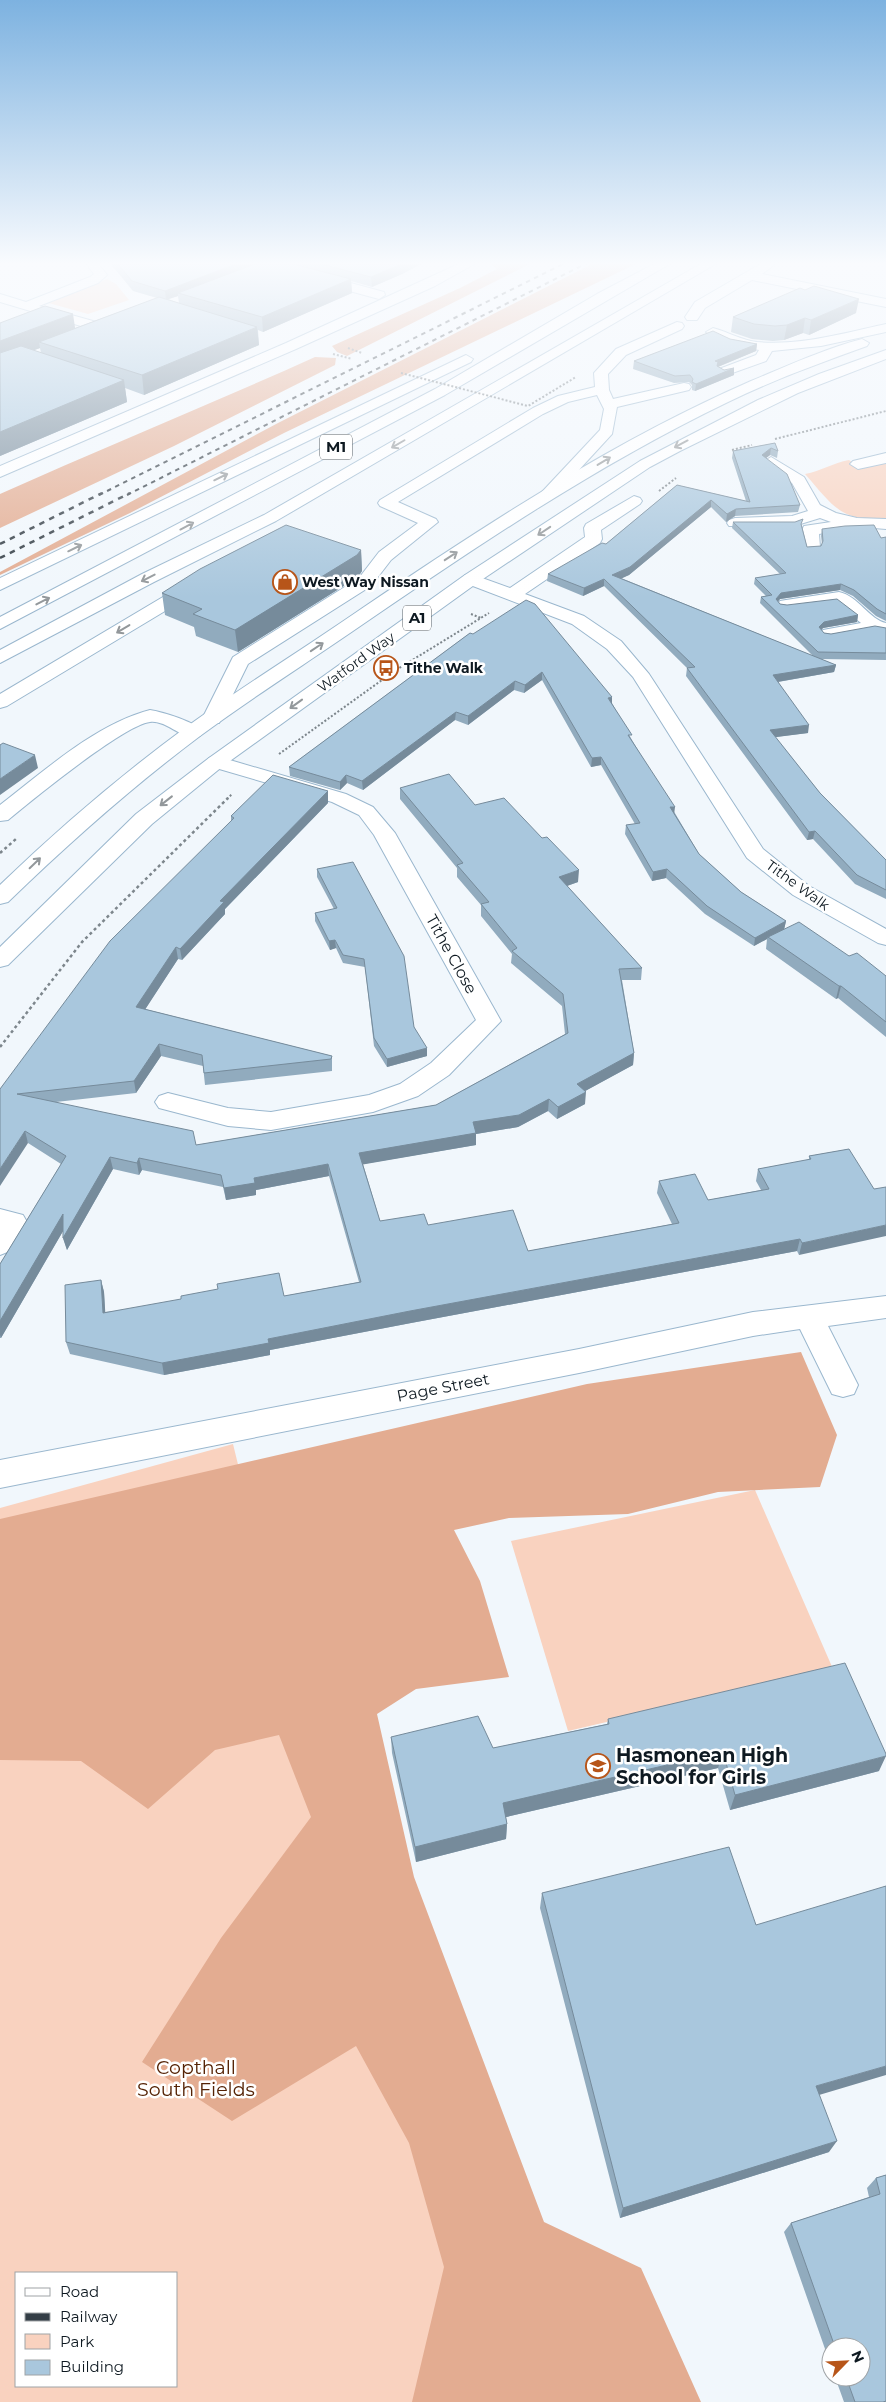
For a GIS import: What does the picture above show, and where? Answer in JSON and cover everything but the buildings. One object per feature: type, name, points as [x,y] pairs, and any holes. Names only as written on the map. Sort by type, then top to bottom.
[{"type":"main road","points":[[0,472],[224,374]]},
{"type":"main road","name":"M1","points":[[0,585],[433,374]]},
{"type":"main road","name":"M1","points":[[0,624],[471,374]]},
{"type":"main road","name":"M1","points":[[0,657],[148,578],[270,518],[519,374]]},
{"type":"main road","points":[[548,494],[607,431],[611,409],[602,390],[601,374]]},
{"type":"main road","name":"A1","points":[[0,897],[41,857],[193,732],[424,574],[548,494],[646,436],[708,404],[781,374]]},
{"type":"main road","name":"Watford Way","points":[[0,960],[144,819],[216,762],[471,579],[645,464],[733,416],[833,374]]},
{"type":"main road","points":[[609,404],[684,387]]},
{"type":"main road","points":[[212,719],[240,661],[365,582],[385,556],[430,522],[386,503],[538,411],[563,399],[602,390]]},
{"type":"main road","points":[[135,398],[153,404]]},
{"type":"main road","points":[[858,464],[886,458]]},
{"type":"main road","points":[[771,462],[798,480],[814,508],[831,517],[857,523]]},
{"type":"main road","points":[[511,593],[594,538],[592,528],[634,501]]},
{"type":"main road","points":[[735,523],[794,521],[821,512]]},
{"type":"main road","name":"M1","points":[[222,560],[270,518]]},
{"type":"main road","points":[[812,547],[810,530],[857,523],[886,524]]},
{"type":"main road","points":[[0,702],[179,595],[208,571]]},
{"type":"main road","name":"Tithe Walk","points":[[471,579],[578,620],[614,645],[640,674],[755,853],[774,872],[819,903],[886,938]]},
{"type":"main road","points":[[786,604],[839,597],[880,627]]},
{"type":"main road","points":[[829,634],[880,627]]},
{"type":"main road","points":[[0,815],[63,766],[136,719],[150,715],[193,732]]},
{"type":"main road","name":"Tithe Close","points":[[168,1102],[228,1117],[271,1120],[373,1103],[410,1090],[440,1069],[489,1021],[384,834],[366,811],[339,798],[216,762]]},
{"type":"main road","points":[[0,1219],[13,1222],[0,1244]]},
{"type":"main road","name":"Page Street","points":[[0,1474],[579,1361],[754,1324],[886,1307]]},
{"type":"main road","points":[[808,1316],[843,1385]]},
{"type":"path","points":[[405,374],[528,406],[576,377]]},
{"type":"path","points":[[775,439],[886,410]]},
{"type":"path","points":[[747,446],[756,444]]},
{"type":"path","points":[[0,1047],[82,942],[254,774],[290,745],[396,670],[499,606],[511,593]]},
{"type":"path","points":[[471,614],[481,618]]},
{"type":"green space","points":[[277,374],[317,374],[174,446],[0,528],[0,494]]},
{"type":"green space","points":[[375,374],[407,374],[284,433],[130,513],[0,575],[0,572],[278,423]]},
{"type":"green space","points":[[849,460],[859,467],[886,462],[886,520],[847,514],[831,503],[805,474]]},
{"type":"green space","points":[[801,1352],[837,1435],[820,1487],[718,1492],[628,1514],[509,1518],[454,1530],[480,1581],[509,1677],[416,1689],[377,1714],[414,1877],[544,2222],[641,2268],[701,2402],[412,2402],[444,2267],[409,2143],[356,2046],[232,2121],[142,2062],[221,1938],[311,1817],[279,1735],[215,1750],[148,1809],[81,1761],[0,1760],[0,1519],[587,1384]]},
{"type":"green space","name":"Copthall South Fields","points":[[233,1444],[269,1591],[539,2402],[0,2402],[0,1508]]},
{"type":"green space","points":[[755,1490],[833,1669],[568,1731],[511,1541]]},
{"type":"railway","points":[[99,495],[342,374]]},
{"type":"railway","points":[[127,495],[367,374]]},
{"type":"railway","points":[[0,544],[102,493]]},
{"type":"railway","points":[[0,558],[130,493]]},
{"type":"place","name":"West Way Nissan","points":[[285,582]]},
{"type":"place","name":"Tithe Walk","points":[[386,668]]},
{"type":"place","name":"Hasmonean High School for Girls","points":[[598,1766]]}]
